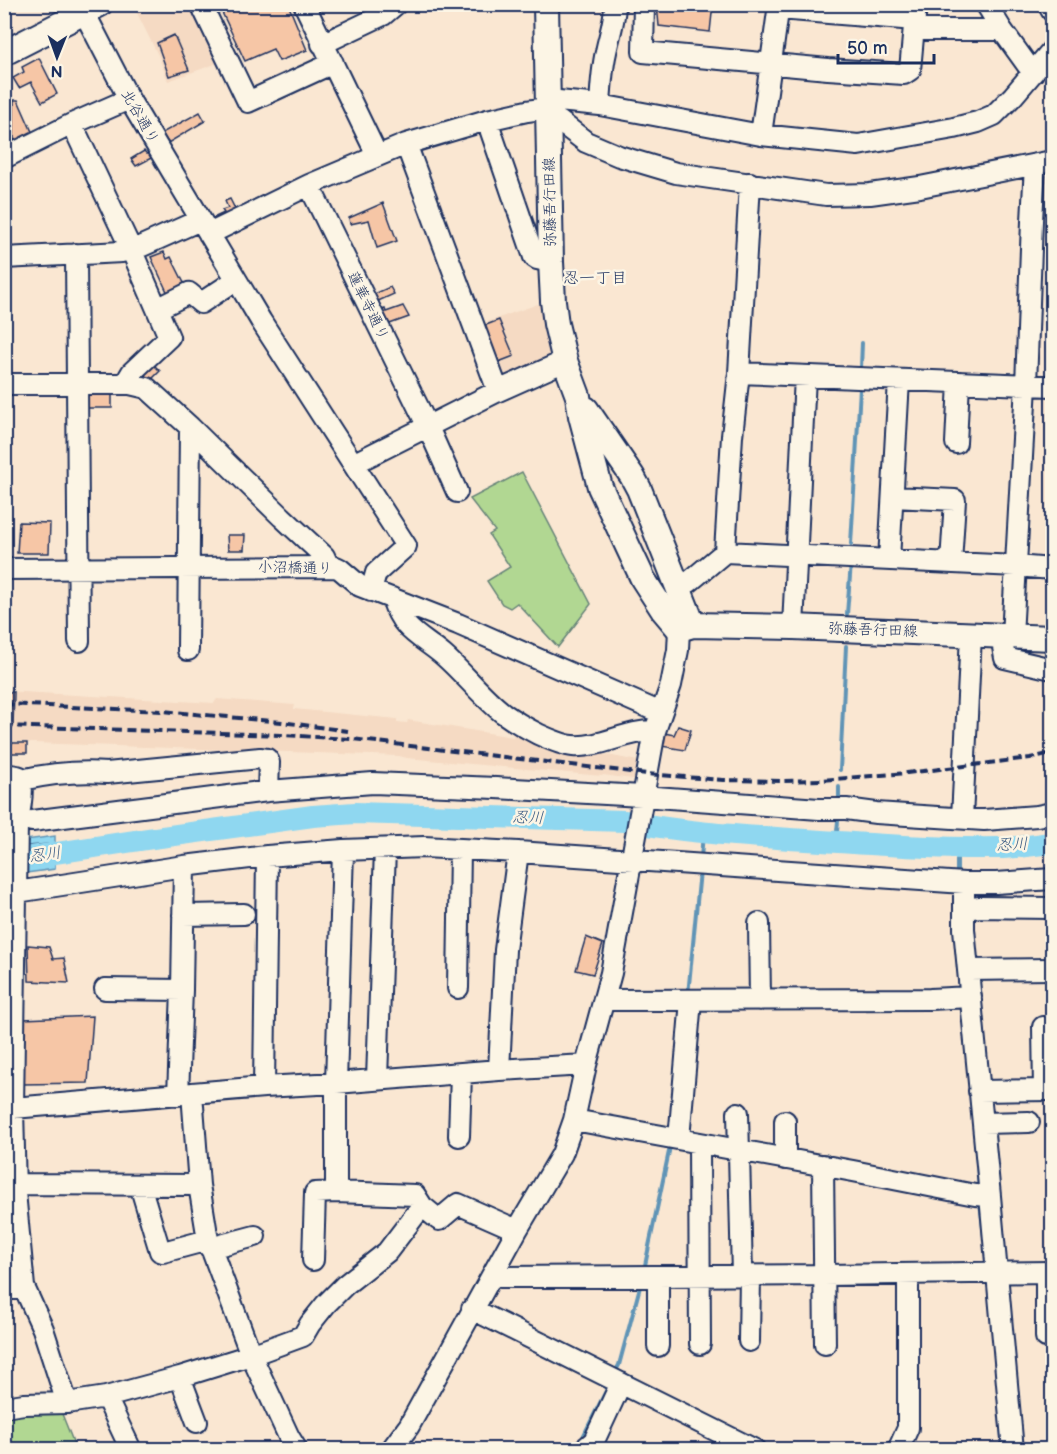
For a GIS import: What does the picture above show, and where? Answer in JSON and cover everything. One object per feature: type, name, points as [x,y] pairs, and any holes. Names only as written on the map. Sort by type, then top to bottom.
[{"type":"main road","name":"弥藤吾行田線","points":[[546,4],[551,262],[556,324],[565,361],[578,396],[581,416],[604,498],[643,579],[663,609],[686,627],[793,627],[1053,638]]},
{"type":"main road","points":[[4,53],[92,8]]},
{"type":"main road","name":"弥藤吾行田線","points":[[578,396],[636,482],[679,587],[686,627]]},
{"type":"street","points":[[201,4],[248,102],[333,63]]},
{"type":"street","points":[[304,4],[377,155]]},
{"type":"street","points":[[322,44],[384,15],[396,4]]},
{"type":"street","points":[[600,105],[604,63],[609,36],[615,22],[615,4]]},
{"type":"street","points":[[644,4],[644,52],[771,65],[904,74],[910,70],[915,18]]},
{"type":"street","points":[[986,4],[1033,73]]},
{"type":"street","points":[[1048,4],[1053,11]]},
{"type":"street","points":[[761,135],[779,7],[915,18],[1002,30]]},
{"type":"street","name":"北谷通り","points":[[92,8],[129,99],[261,321],[406,546],[376,573],[370,591]]},
{"type":"street","points":[[4,258],[122,252],[204,227],[406,144],[487,120],[527,111],[600,105],[761,135],[858,145],[954,128],[994,115],[1053,50]]},
{"type":"street","points":[[4,158],[129,99]]},
{"type":"street","points":[[548,109],[559,122],[586,142],[619,156],[676,173],[826,195],[870,194],[920,187],[1044,163],[1032,221],[1016,566],[1005,658],[1053,669]]},
{"type":"street","points":[[487,120],[534,257],[537,260],[551,262]]},
{"type":"street","points":[[72,124],[131,249],[169,337],[132,372],[129,377],[130,384]]},
{"type":"street","points":[[406,144],[498,391]]},
{"type":"street","points":[[725,552],[732,436],[739,373],[750,183]]},
{"type":"street","name":"蓮華寺通り","points":[[309,185],[428,427],[457,492]]},
{"type":"street","points":[[76,254],[79,641]]},
{"type":"street","points":[[157,309],[189,293],[201,303],[236,280]]},
{"type":"street","points":[[353,464],[498,391],[565,361]]},
{"type":"street","points":[[739,373],[1053,386]]},
{"type":"street","points":[[793,627],[805,376]]},
{"type":"street","points":[[889,560],[899,380]]},
{"type":"street","points":[[956,443],[959,382]]},
{"type":"street","points":[[4,384],[130,384],[147,388],[324,556],[329,567]]},
{"type":"street","points":[[188,651],[190,427]]},
{"type":"street","points":[[893,497],[955,500],[951,563]]},
{"type":"street","points":[[679,587],[689,582],[725,552],[1053,569]]},
{"type":"street","name":"小沼橋通り","points":[[4,569],[189,567],[329,567],[340,569],[360,586],[370,591],[458,624],[658,722]]},
{"type":"street","points":[[392,598],[400,618],[415,635],[443,656],[501,712],[546,738],[573,746],[588,745],[641,732],[658,722]]},
{"type":"street","points":[[391,1449],[409,1426],[472,1309],[562,1154],[574,1120],[585,1065],[611,973],[658,722],[671,685],[678,650],[686,627]]},
{"type":"street","points":[[962,818],[970,635]]},
{"type":"street","points":[[17,780],[261,758],[267,759],[268,762],[268,791]]},
{"type":"street","points":[[4,764],[16,766],[20,770],[13,799],[4,804]]},
{"type":"street","points":[[17,780],[20,811],[13,891],[9,1108],[14,1184],[14,1288],[44,1329],[68,1403]]},
{"type":"street","points":[[18,820],[268,791],[373,783],[846,809],[984,820],[1053,813]]},
{"type":"street","points":[[13,891],[267,856],[424,847],[631,858],[964,883],[1053,879]]},
{"type":"street","points":[[377,1079],[385,849]]},
{"type":"street","points":[[458,988],[460,849]]},
{"type":"street","points":[[336,1192],[336,1083],[343,850]]},
{"type":"street","points":[[499,1070],[505,950],[518,852]]},
{"type":"street","points":[[264,1087],[267,856]]},
{"type":"street","points":[[184,866],[182,990],[185,1094],[209,1244],[251,1355],[289,1437],[297,1449]]},
{"type":"street","points":[[964,883],[964,929],[1013,1449]]},
{"type":"street","points":[[964,909],[980,907],[1053,908]]},
{"type":"street","points":[[183,915],[244,914]]},
{"type":"street","points":[[759,923],[760,1000]]},
{"type":"street","points":[[969,970],[1053,969]]},
{"type":"street","points":[[105,989],[182,990]]},
{"type":"street","points":[[604,1000],[971,997]]},
{"type":"street","points":[[679,1139],[691,1000]]},
{"type":"street","points":[[979,1091],[1048,1090],[1043,1027]]},
{"type":"street","points":[[9,1108],[264,1087],[585,1065]]},
{"type":"street","points":[[459,1136],[461,1073]]},
{"type":"street","points":[[738,1113],[749,1341]]},
{"type":"street","points":[[574,1120],[990,1196]]},
{"type":"street","points":[[785,1121],[785,1159]]},
{"type":"street","points":[[983,1123],[1029,1122]]},
{"type":"street","points":[[699,1143],[700,1344]]},
{"type":"street","points":[[823,1166],[825,1344]]},
{"type":"street","points":[[14,1184],[199,1185]]},
{"type":"street","points":[[140,1185],[160,1251],[255,1236]]},
{"type":"street","points":[[313,1260],[315,1193],[415,1195],[422,1206],[439,1220],[458,1204],[517,1230]]},
{"type":"street","points":[[4,1407],[68,1403],[106,1397],[180,1377],[303,1336],[326,1304],[345,1285],[387,1252],[422,1206]]},
{"type":"street","points":[[493,1275],[500,1277],[746,1276],[1049,1272],[1046,1337]]},
{"type":"street","points":[[898,1449],[908,1428],[908,1274]]},
{"type":"street","points":[[658,1276],[658,1346]]},
{"type":"street","points":[[472,1309],[754,1449]]},
{"type":"street","points":[[180,1377],[197,1422]]},
{"type":"street","points":[[590,1447],[621,1383]]},
{"type":"street","points":[[106,1397],[131,1449]]},
{"type":"shaded area","points":[[133,5],[194,5],[218,63],[168,81]]},
{"type":"shaded area","points":[[541,303],[551,351],[547,361],[500,383],[478,325]]},
{"type":"shaded area","points":[[5,691],[214,703],[217,699],[295,705],[294,709],[397,719],[397,722],[407,723],[408,720],[513,737],[515,730],[593,752],[643,762],[640,780],[399,756],[5,742]]},
{"type":"green space","points":[[522,472],[591,604],[558,647],[517,603],[510,608],[502,604],[487,581],[510,567],[489,535],[495,531],[470,499]]},
{"type":"green space","points":[[60,1409],[76,1449],[5,1450],[5,1411]]},
{"type":"water","points":[[55,836],[55,869],[5,876],[4,843]]},
{"type":"building","points":[[218,4],[288,4],[307,50],[279,61],[273,49],[245,61]]},
{"type":"building","points":[[657,4],[713,4],[710,32],[659,26]]},
{"type":"building","points":[[174,35],[189,70],[169,76],[157,43]]},
{"type":"building","points":[[39,58],[57,94],[42,102],[31,82],[19,88],[13,78],[24,72],[22,67]]},
{"type":"building","points":[[14,100],[18,100],[33,134],[14,143]]},
{"type":"building","points":[[200,112],[205,121],[168,143],[162,133]]},
{"type":"building","points":[[144,151],[147,154],[154,151],[157,155],[136,166],[131,159]]},
{"type":"building","points":[[230,199],[238,215],[217,225],[213,218],[224,213],[222,210],[228,208],[225,201]]},
{"type":"building","points":[[383,203],[397,241],[377,248],[369,220],[350,224],[349,218]]},
{"type":"building","points":[[164,252],[167,259],[171,257],[186,287],[169,296],[151,257]]},
{"type":"building","points":[[390,287],[394,294],[376,302],[372,295]]},
{"type":"building","points":[[403,306],[409,317],[384,326],[378,311],[385,309],[386,312]]},
{"type":"building","points":[[499,320],[514,356],[496,363],[481,327]]},
{"type":"building","points":[[151,362],[160,371],[151,380],[142,372]]},
{"type":"building","points":[[85,392],[112,392],[112,408],[85,408]]},
{"type":"building","points":[[19,522],[50,523],[49,553],[17,553]]},
{"type":"building","points":[[227,535],[245,535],[244,550],[228,550]]},
{"type":"building","points":[[4,692],[14,692],[13,727],[4,726]]},
{"type":"building","points":[[678,726],[691,730],[685,750],[661,746],[664,733],[674,735]]},
{"type":"building","points":[[4,743],[27,743],[27,753],[4,753]]},
{"type":"building","points":[[586,937],[603,944],[593,974],[576,970]]},
{"type":"building","points":[[28,945],[49,947],[53,959],[64,958],[69,983],[29,981]]},
{"type":"building","points":[[93,1016],[88,1083],[22,1084],[24,1019]]},
{"type":"waterway","points":[[861,368],[862,343]]},
{"type":"waterway","points":[[851,544],[860,388]]},
{"type":"waterway","points":[[847,614],[851,563]]},
{"type":"waterway","points":[[840,770],[846,646]]},
{"type":"waterway","points":[[839,787],[839,798]]},
{"type":"waterway","name":"忍川","points":[[4,861],[313,816],[355,813],[625,821],[716,834],[926,847],[1005,848],[1052,843]]},
{"type":"waterway","points":[[836,842],[838,821]]},
{"type":"waterway","points":[[701,858],[703,833]]},
{"type":"waterway","points":[[957,848],[957,874]]},
{"type":"waterway","points":[[688,995],[700,871]]},
{"type":"waterway","points":[[644,1270],[671,1142]]},
{"type":"waterway","points":[[976,1151],[979,1189]]},
{"type":"waterway","points":[[980,1202],[984,1237]]},
{"type":"waterway","points":[[614,1374],[619,1365],[641,1283]]},
{"type":"waterway","points":[[581,1441],[610,1383]]},
{"type":"waterway","points":[[999,1399],[1003,1450]]},
{"type":"railway","points":[[4,704],[162,711],[282,722],[348,731]]},
{"type":"railway","points":[[4,726],[352,739],[647,774],[723,780],[822,780],[907,773],[1030,758],[1052,753]]},
{"type":"district","name":"忍一丁目","points":[[595,278]]}]
